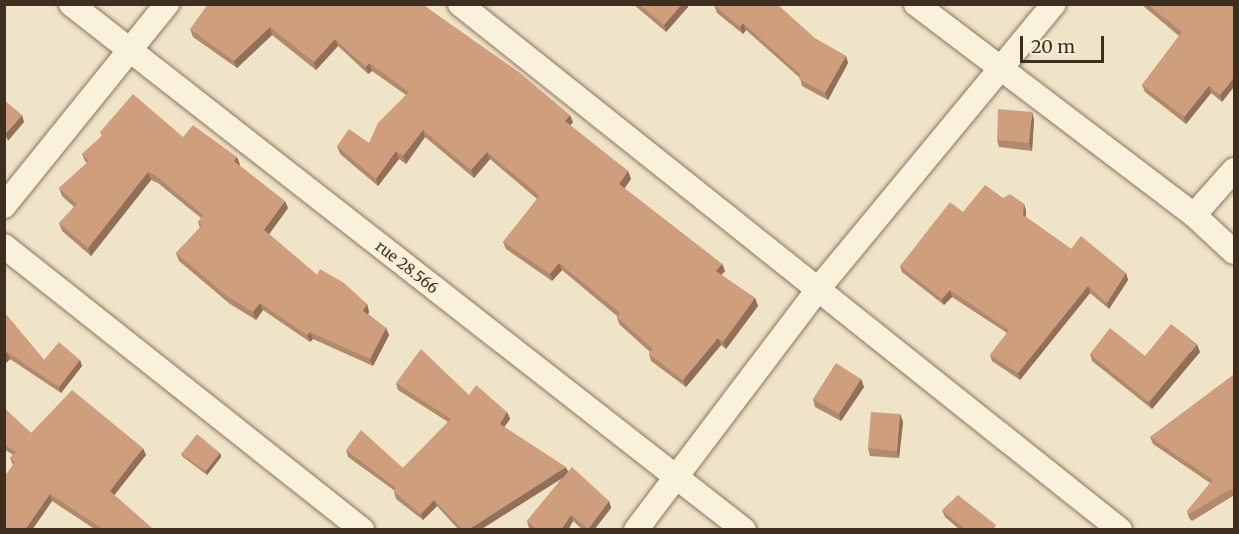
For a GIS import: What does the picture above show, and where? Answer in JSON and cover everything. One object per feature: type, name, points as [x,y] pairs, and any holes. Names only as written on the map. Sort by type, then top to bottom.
[{"type":"street","name":"rue 28.566","points":[[71,4],[744,530]]},
{"type":"street","points":[[4,206],[131,52],[167,4]]},
{"type":"street","points":[[460,4],[1120,530]]},
{"type":"street","points":[[916,4],[1194,215],[1234,252]]},
{"type":"street","points":[[636,530],[818,289],[1054,4]]},
{"type":"street","points":[[1194,215],[1234,170]]},
{"type":"street","points":[[4,246],[362,530]]},
{"type":"building","points":[[208,4],[422,4],[520,73],[570,115],[565,121],[628,171],[619,184],[722,264],[716,271],[755,298],[723,342],[718,338],[683,380],[649,354],[653,349],[617,317],[620,313],[559,263],[550,274],[503,242],[540,196],[487,152],[471,170],[423,130],[403,156],[396,151],[376,179],[337,146],[349,129],[369,143],[378,123],[409,92],[369,63],[366,67],[335,39],[314,62],[270,27],[234,61],[190,29]]},
{"type":"building","points":[[639,4],[682,4],[664,25]]},
{"type":"building","points":[[715,4],[777,4],[816,39],[846,56],[825,93],[799,79],[801,75],[743,23],[740,27]]},
{"type":"building","points":[[1147,4],[1234,4],[1234,77],[1220,95],[1209,86],[1184,117],[1142,85],[1182,32]]},
{"type":"building","points":[[133,94],[183,137],[193,125],[237,157],[234,161],[285,201],[264,230],[317,275],[320,269],[344,283],[367,304],[363,311],[386,328],[370,359],[310,332],[307,335],[260,303],[253,312],[227,296],[176,253],[202,225],[198,222],[203,215],[155,175],[148,172],[88,248],[59,223],[77,204],[59,188],[89,161],[82,154],[103,135],[100,132]]},
{"type":"building","points":[[4,100],[22,115],[5,134],[4,133]]},
{"type":"building","points":[[998,109],[1032,112],[1029,143],[997,140]]},
{"type":"building","points":[[985,185],[1003,198],[1010,194],[1024,204],[1023,215],[1071,249],[1081,236],[1126,273],[1107,303],[1088,286],[1018,373],[990,355],[1009,330],[950,290],[942,299],[900,266],[950,202],[963,212]]},
{"type":"building","points":[[4,312],[44,360],[59,342],[80,360],[59,387],[7,352],[4,355]]},
{"type":"building","points":[[1171,324],[1197,344],[1149,402],[1090,354],[1110,328],[1145,356]]},
{"type":"building","points":[[421,349],[469,395],[476,385],[507,412],[500,424],[566,467],[468,530],[463,530],[434,500],[421,514],[394,492],[396,488],[346,450],[361,430],[403,468],[451,419],[396,383]]},
{"type":"building","points":[[836,363],[861,379],[839,414],[813,399]]},
{"type":"building","points":[[1233,375],[1234,492],[1231,489],[1189,514],[1187,511],[1213,480],[1150,437]]},
{"type":"building","points":[[72,390],[143,448],[110,491],[154,530],[104,530],[50,494],[25,530],[4,530],[4,477],[15,462],[10,458],[16,452],[4,444],[4,408],[31,433]]},
{"type":"building","points":[[871,412],[900,414],[897,451],[868,448]]},
{"type":"building","points":[[197,434],[220,453],[206,471],[181,454]]},
{"type":"building","points":[[572,467],[609,501],[588,529],[571,515],[561,530],[538,530],[527,521]]},
{"type":"building","points":[[958,495],[996,525],[993,530],[966,530],[942,510]]}]
